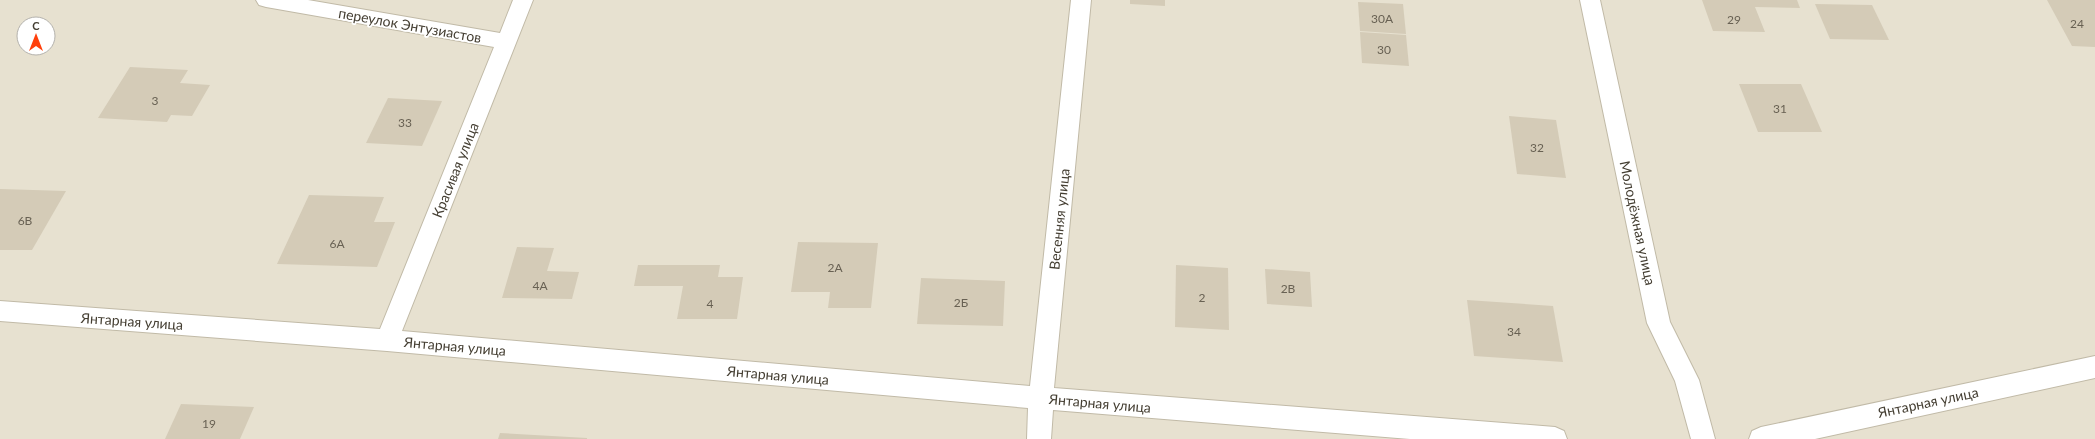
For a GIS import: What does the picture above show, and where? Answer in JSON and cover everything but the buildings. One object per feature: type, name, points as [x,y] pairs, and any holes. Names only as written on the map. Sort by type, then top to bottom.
[{"type":"street","name":"переулок Энтузиастов","points":[[266,0],[507,42]]},
{"type":"street","name":"Красивая улица","points":[[387,340],[523,0]]},
{"type":"street","name":"Весенняя улица","points":[[1039,439],[1041,398],[1081,0]]},
{"type":"street","name":"Молодёжная улица","points":[[1590,0],[1659,323],[1687,380],[1703,439]]},
{"type":"street","name":"Янтарная улица","points":[[0,311],[387,340],[1041,398],[1555,439]]},
{"type":"street","name":"Янтарная улица","points":[[1760,439],[2095,367]]},
{"type":"shaded area","points":[[0,0],[2095,0],[2095,439],[0,439]]}]
